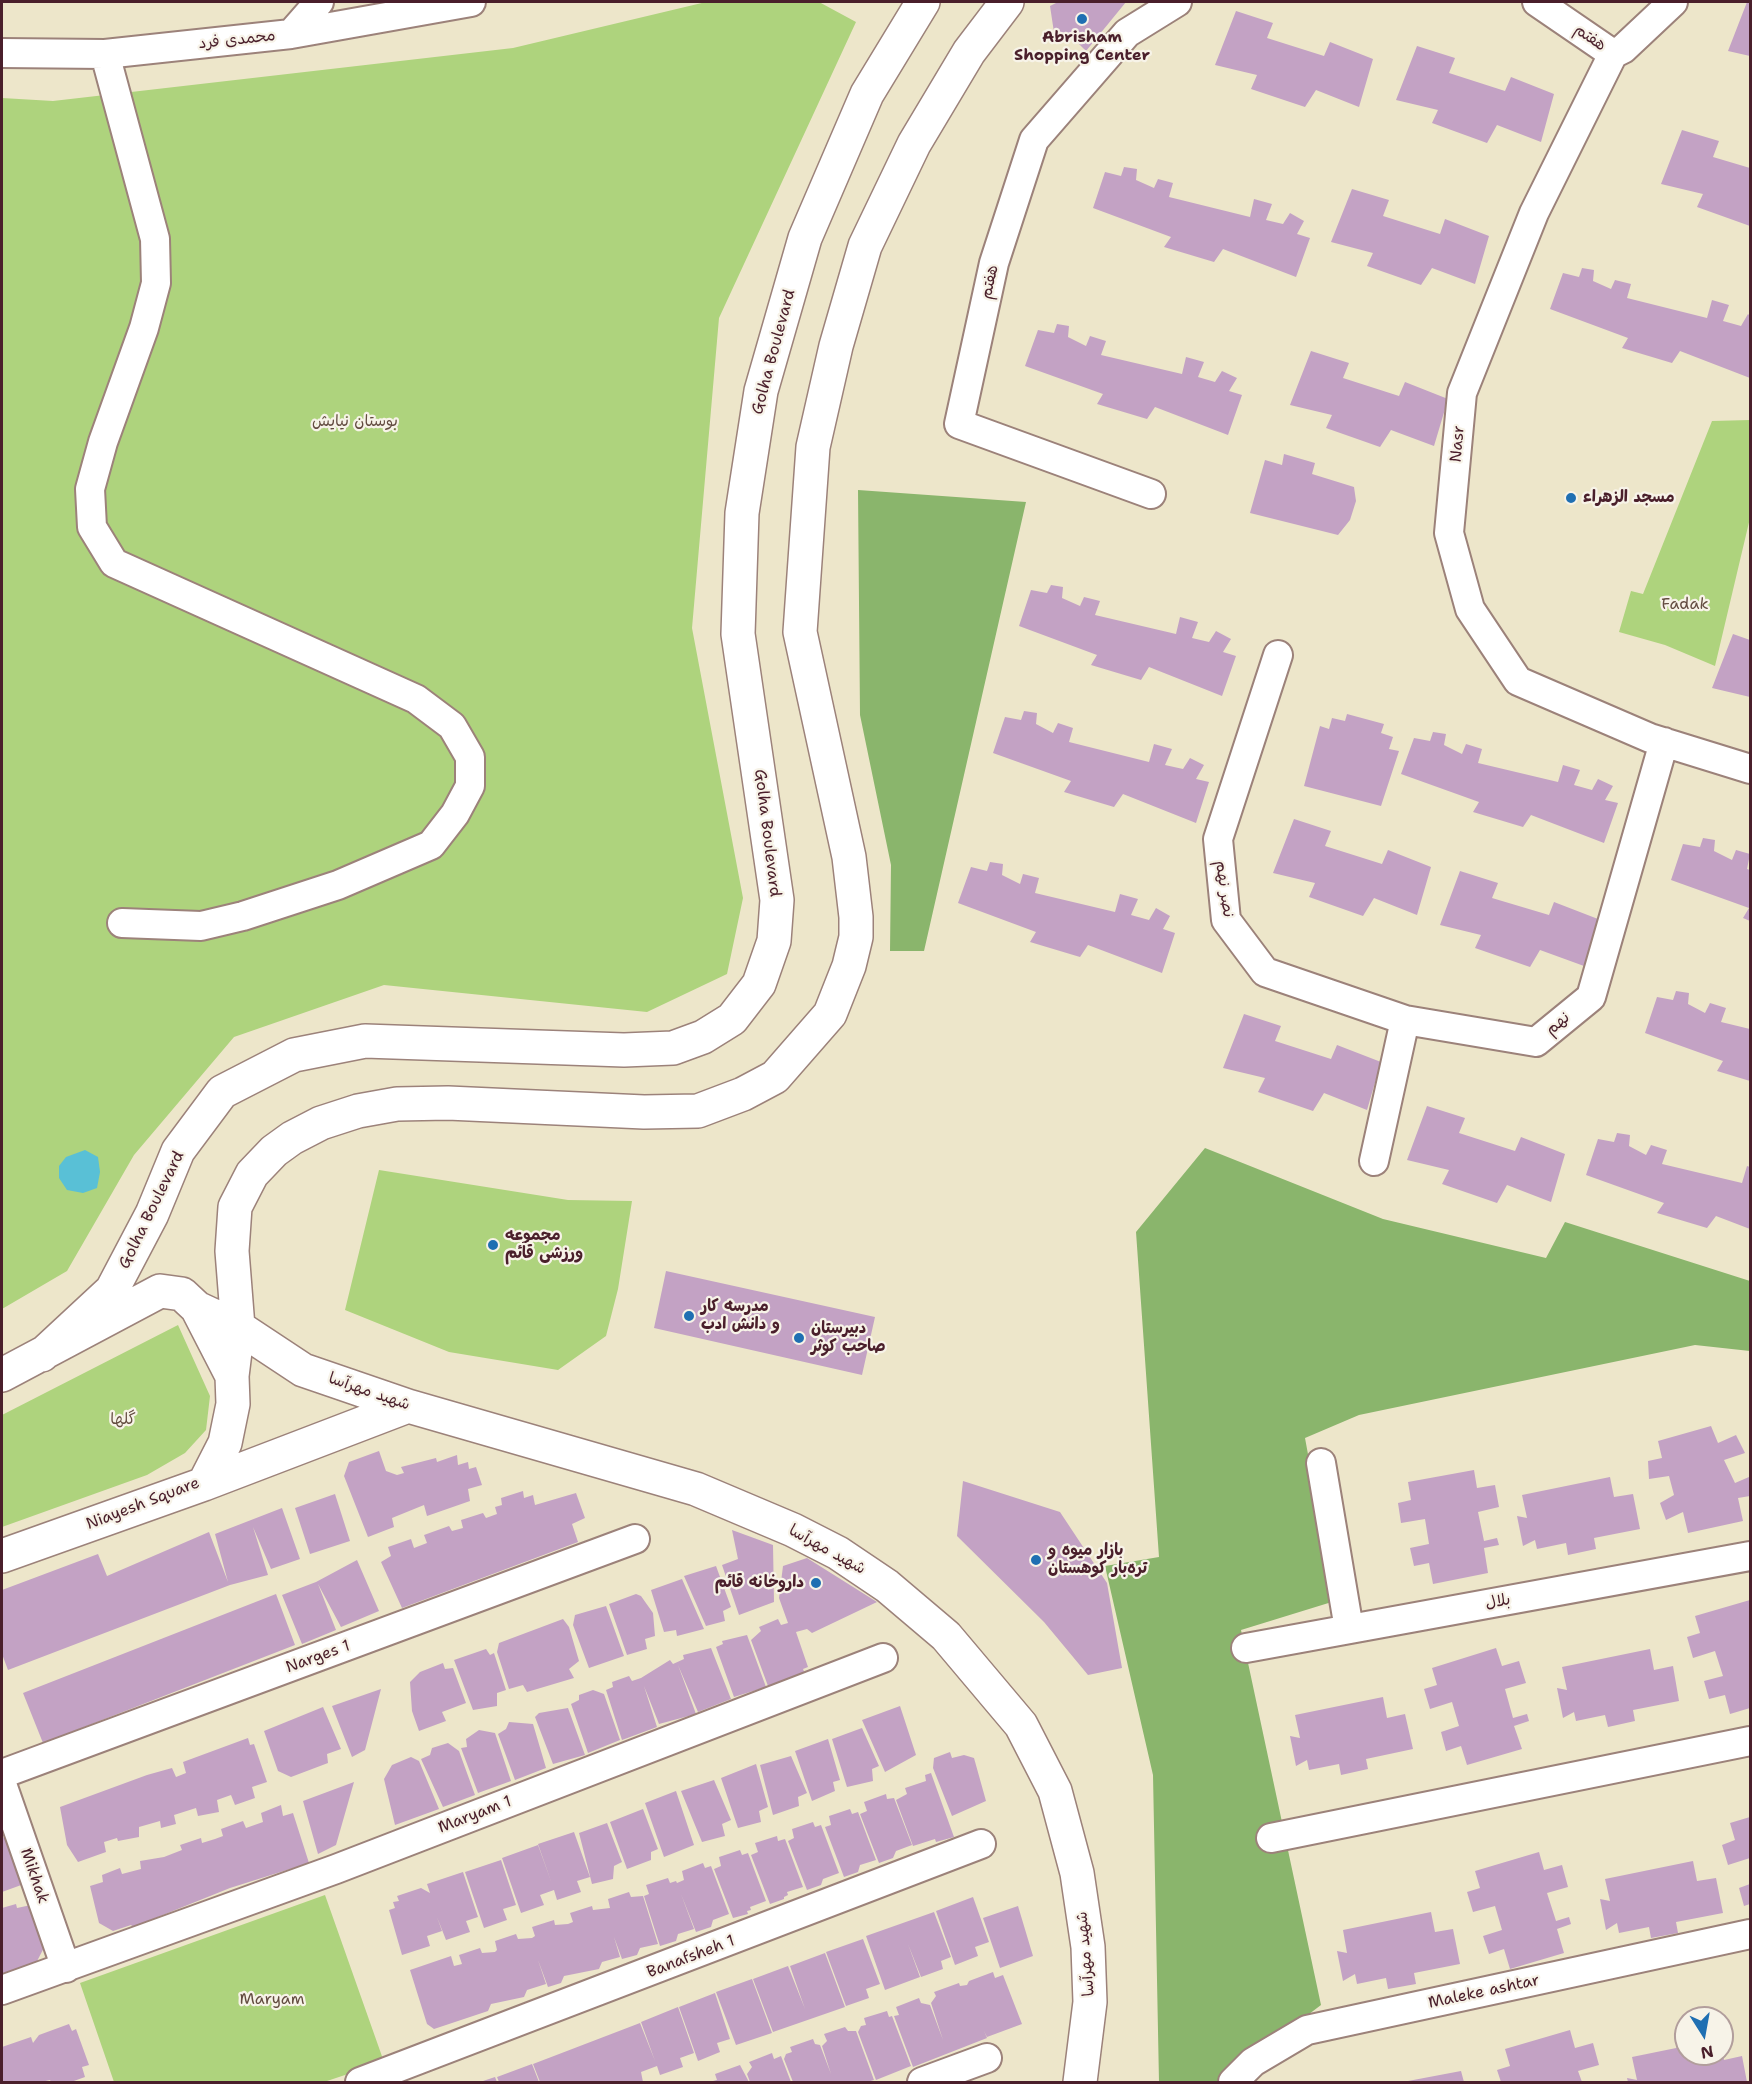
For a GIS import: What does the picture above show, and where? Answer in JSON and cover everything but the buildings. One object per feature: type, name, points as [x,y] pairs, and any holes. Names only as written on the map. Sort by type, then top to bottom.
[{"type":"main road","name":"Golha Boulevard","points":[[42,1354],[112,1290],[152,1214],[178,1151],[222,1092],[294,1055],[365,1041],[624,1050],[673,1048],[703,1037],[732,1019],[759,984],[774,941],[777,900],[738,634],[742,513],[761,391],[805,238],[867,94],[923,2]]},
{"type":"main road","points":[[232,1376],[237,1327],[232,1251],[235,1207],[252,1174],[274,1151],[292,1138],[330,1120],[397,1104],[448,1103],[644,1112],[698,1111],[743,1094],[775,1077],[830,1014],[849,966],[856,937],[856,917],[849,857],[800,632],[813,447],[837,346],[865,246],[920,134],[969,52],[1008,2]]},
{"type":"main road","points":[[2,1375],[160,1291],[182,1294],[197,1308]]},
{"type":"main road","name":"شهید مهرآسا","points":[[197,1308],[237,1327],[303,1370],[408,1406],[696,1489],[743,1509],[838,1553],[887,1586],[946,1636],[1021,1725],[1055,1791],[1077,1873],[1088,1947],[1090,2002],[1080,2082]]},
{"type":"main road","name":"Niayesh Square","points":[[2,1556],[204,1484],[225,1443],[233,1404],[232,1376],[197,1308]]},
{"type":"main road","points":[[204,1484],[408,1406]]},
{"type":"street","points":[[291,34],[319,2]]},
{"type":"street","name":"محمدی فرد","points":[[2,53],[105,54],[291,34],[471,2]]},
{"type":"street","name":"هفتم","points":[[1151,494],[959,424],[994,263],[1034,140],[1127,33],[1177,2]]},
{"type":"street","name":"هفتم","points":[[1537,2],[1613,54]]},
{"type":"street","name":"Nasr","points":[[1673,2],[1623,49],[1613,54],[1534,213],[1462,393],[1449,533],[1470,609],[1518,681],[1664,742],[1750,769]]},
{"type":"street","points":[[105,54],[155,238],[156,283],[144,328],[103,442],[90,489],[92,527],[114,562],[416,699],[452,726],[470,757],[470,786],[455,814],[431,845],[338,885],[243,916],[201,926],[122,923]]},
{"type":"street","name":"نصر نهم","points":[[1278,656],[1218,839],[1226,920],[1265,972],[1405,1020]]},
{"type":"street","name":"نهم","points":[[1405,1020],[1536,1042],[1590,997],[1664,742]]},
{"type":"street","points":[[1374,1161],[1405,1020]]},
{"type":"street","points":[[1321,1463],[1349,1629]]},
{"type":"street","name":"Narges 1","points":[[2,1774],[635,1539]]},
{"type":"street","name":"بلال","points":[[1246,1648],[1750,1556]]},
{"type":"street","name":"Maryam 1","points":[[2,1990],[336,1869],[883,1658]]},
{"type":"street","points":[[1271,1838],[1750,1741]]},
{"type":"street","name":"Mikhak","points":[[2,1784],[66,1968]]},
{"type":"street","name":"Banafsheh 1","points":[[360,2082],[403,2075],[981,1845]]},
{"type":"street","name":"Maleke ashtar","points":[[1233,2082],[1253,2062],[1307,2030],[1750,1934]]},
{"type":"street","points":[[922,2082],[987,2058]]},
{"type":"green space","name":"بوستان نیایش","points":[[706,2],[819,2],[856,22],[719,318],[692,628],[743,898],[727,974],[647,1012],[384,985],[234,1037],[134,1155],[67,1271],[2,1309],[2,98],[53,101],[513,48]]},
{"type":"green space","name":"Fadak","points":[[1750,420],[1750,518],[1715,666],[1665,645],[1619,632],[1631,591],[1643,594],[1712,421]]},
{"type":"green space","points":[[858,490],[1026,502],[924,951],[890,951],[891,865],[860,715]]},
{"type":"green space","points":[[1205,1148],[1383,1219],[1546,1258],[1565,1222],[1750,1281],[1750,1351],[1695,1345],[1359,1415],[1305,1438],[1335,1601],[1241,1630],[1321,2005],[1219,2082],[1159,2082],[1153,1775],[1105,1566],[1159,1557],[1136,1232]]},
{"type":"green space","name":"مجموعه ورزشی قائم","points":[[379,1170],[568,1200],[632,1201],[618,1289],[606,1336],[558,1370],[449,1352],[345,1310]]},
{"type":"green space","name":"گلها","points":[[178,1325],[210,1396],[206,1430],[185,1453],[147,1475],[2,1527],[2,1415]]},
{"type":"green space","name":"Maryam","points":[[325,1895],[384,2062],[324,2082],[114,2082],[80,1983]]},
{"type":"water","points":[[85,1150],[98,1157],[100,1172],[97,1188],[83,1193],[67,1190],[59,1178],[59,1166],[66,1157]]},
{"type":"place","name":"Abrisham Shopping Center","points":[[1082,19]]},
{"type":"place","name":"مسجد الزهراء","points":[[1571,498]]},
{"type":"place","name":"مجموعه ورزشی قائم","points":[[493,1245]]},
{"type":"place","name":"مدرسه کار و دانش ادب","points":[[689,1316]]},
{"type":"place","name":"دبيرستان صاحب كوثر","points":[[799,1338]]},
{"type":"place","name":"بازار میوه و تره‌بار کوهستان","points":[[1036,1560]]},
{"type":"place","name":"داروخانه قائم","points":[[816,1583]]}]
